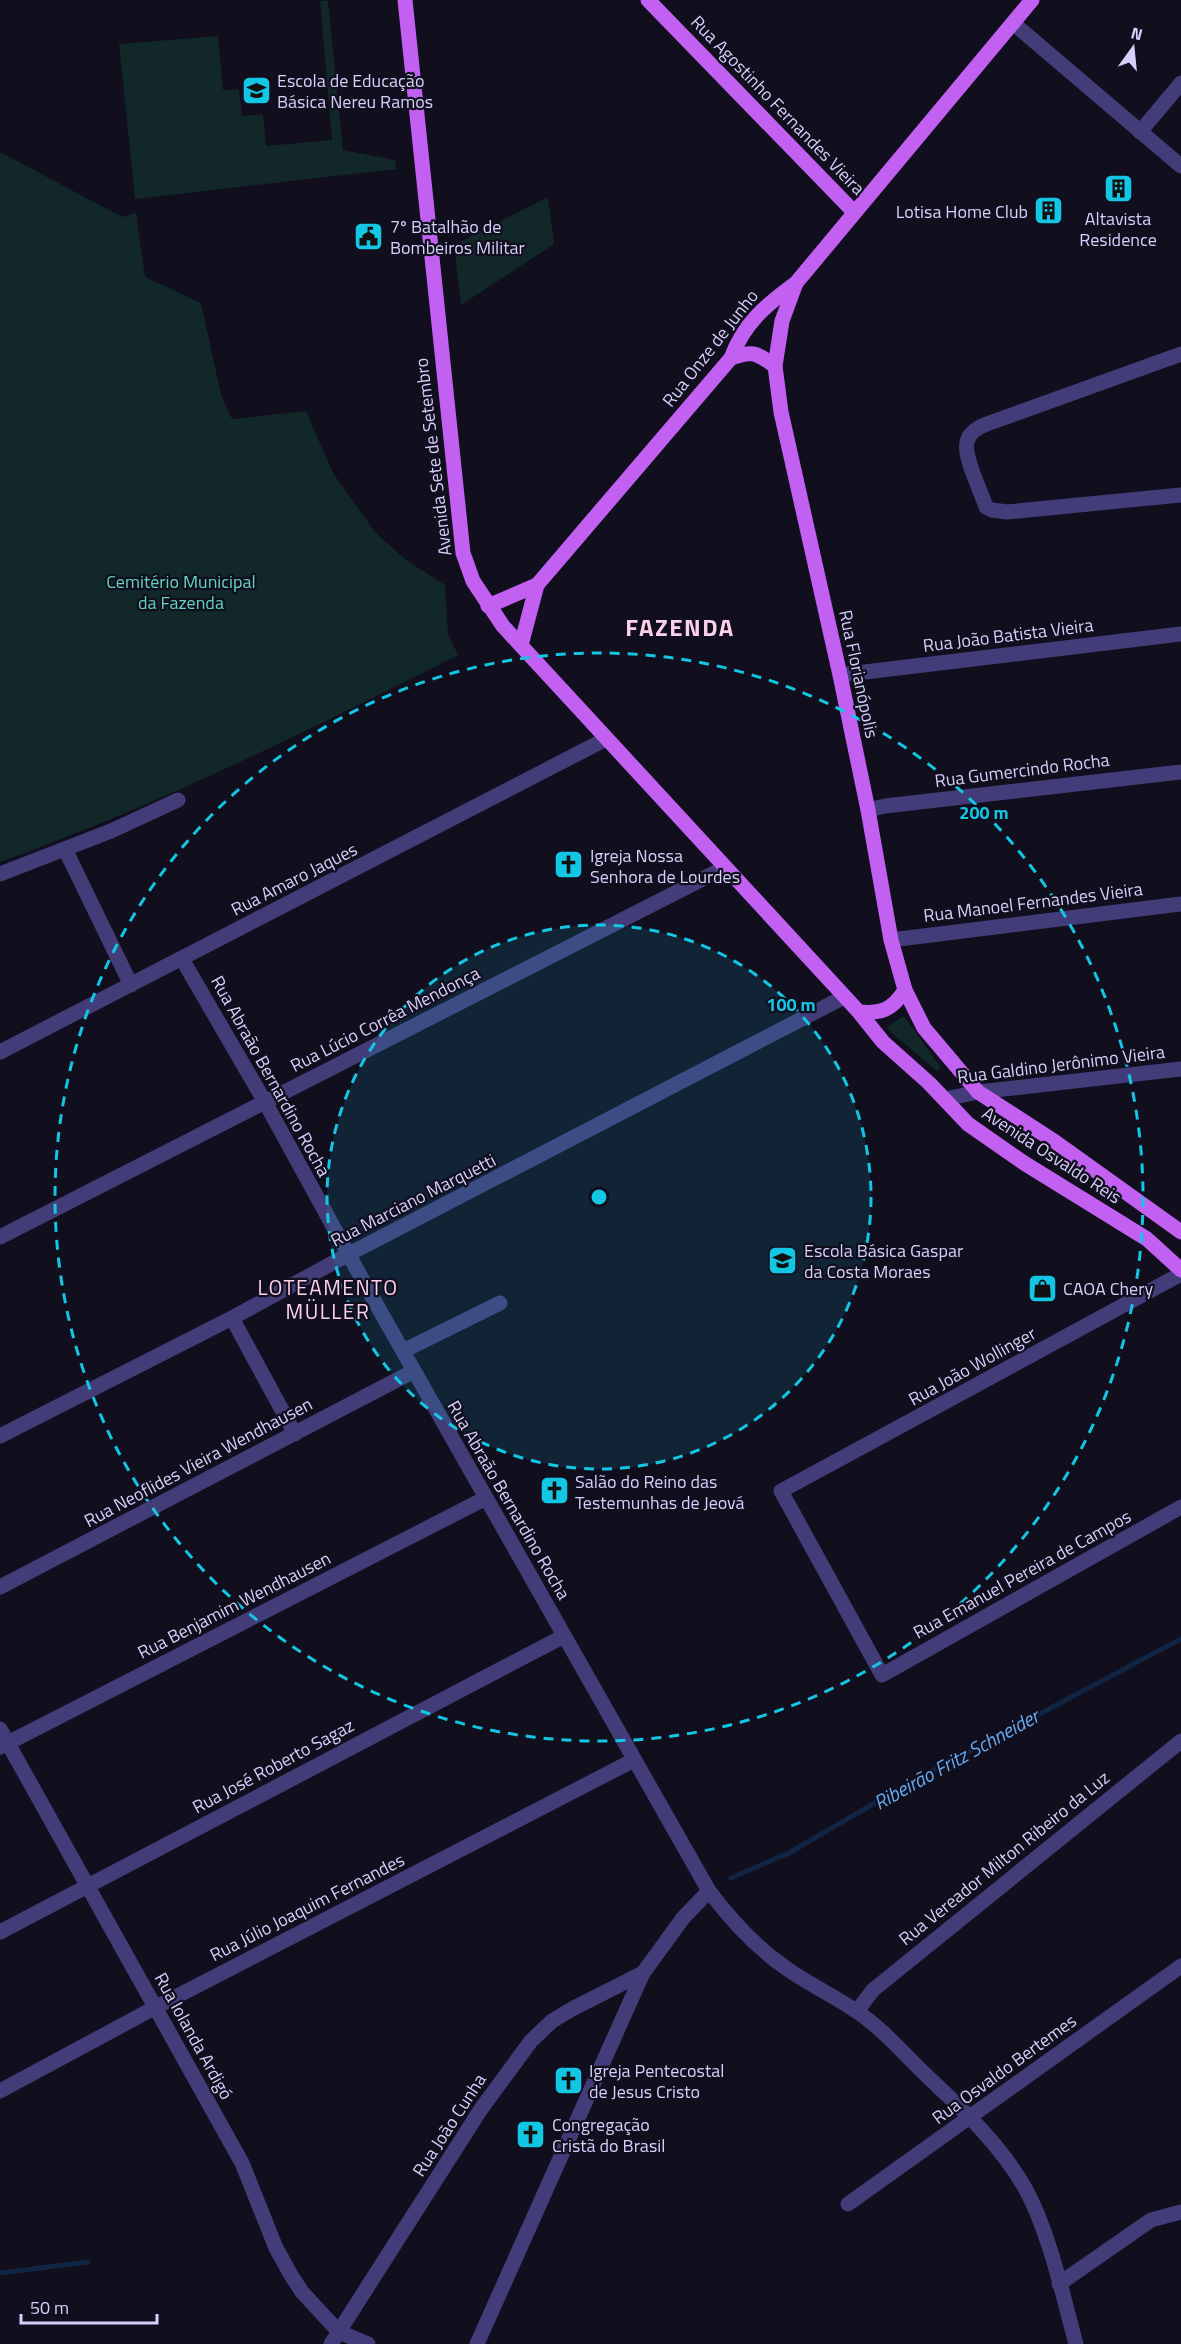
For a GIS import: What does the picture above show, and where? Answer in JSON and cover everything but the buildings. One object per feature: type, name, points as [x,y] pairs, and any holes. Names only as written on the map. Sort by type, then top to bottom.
[{"type":"main road","name":"Avenida Sete de Setembro","points":[[405,0],[463,553],[472,581],[488,606],[520,645],[859,1012]]},
{"type":"main road","name":"Rua Agostinho Fernandes Vieira","points":[[648,0],[854,212]]},
{"type":"main road","name":"Rua Onze de Junho","points":[[520,645],[537,585],[731,358],[738,339],[763,307],[796,283],[1032,0]]},
{"type":"main road","name":"Rua Florianópolis","points":[[796,283],[782,321],[775,366],[781,412],[840,675],[868,810],[891,940],[904,990]]},
{"type":"main road","points":[[731,358],[748,352],[755,353],[775,366]]},
{"type":"main road","name":"Rua Onze de Junho","points":[[488,606],[537,585]]},
{"type":"main road","points":[[859,1012],[875,1013],[886,1009],[897,1002],[904,990]]},
{"type":"main road","name":"Avenida Osvaldo Reis","points":[[904,990],[924,1028],[978,1092],[1054,1141],[1181,1232]]},
{"type":"main road","name":"Avenida Osvaldo Reis","points":[[859,1012],[883,1042],[945,1099],[968,1124],[996,1145],[1147,1239],[1181,1269]]},
{"type":"street","points":[[1013,23],[1181,166]]},
{"type":"street","points":[[1140,132],[1181,83]]},
{"type":"street","points":[[1181,354],[974,430],[968,439],[966,450],[986,507],[992,510],[1007,512],[1181,495]]},
{"type":"street","name":"Rua João Batista Vieira","points":[[840,675],[1181,634]]},
{"type":"street","name":"Rua Amaro Jaques","points":[[0,1052],[606,739]]},
{"type":"street","name":"Rua Gumercindo Rocha","points":[[868,810],[885,806],[1181,772]]},
{"type":"street","points":[[0,874],[178,801]]},
{"type":"street","points":[[65,849],[131,985]]},
{"type":"street","name":"Rua Lúcio Corrêa Mendonça","points":[[0,1237],[724,868]]},
{"type":"street","name":"Rua Manoel Fernandes Vieira","points":[[891,940],[1181,904]]},
{"type":"street","name":"Rua Abraão Bernardino Rocha","points":[[182,959],[265,1102],[414,1371],[709,1891],[725,1912],[765,1953],[788,1970],[857,2011],[971,2118],[998,2148],[1026,2189],[1035,2209],[1076,2344]]},
{"type":"street","name":"Rua Marciano Marquetti","points":[[0,1436],[232,1318],[349,1254],[844,997]]},
{"type":"street","name":"Rua Galdino Jerônimo Vieira","points":[[945,1099],[978,1092],[1181,1069]]},
{"type":"street","name":"Rua João Wollinger","points":[[882,1675],[781,1491],[1181,1274]]},
{"type":"street","points":[[403,1351],[500,1303]]},
{"type":"street","points":[[232,1318],[295,1434]]},
{"type":"street","name":"Rua Neoflides Vieira Wendhausen","points":[[0,1587],[414,1371]]},
{"type":"street","name":"Rua Benjamim Wendhausen","points":[[4,1745],[486,1498]]},
{"type":"street","name":"Rua Emanuel Pereira de Campos","points":[[882,1675],[1181,1507]]},
{"type":"street","name":"Rua José Roberto Sagaz","points":[[0,1932],[564,1636]]},
{"type":"street","name":"Rua Iolanda Ardigó","points":[[0,1729],[4,1745],[88,1885],[242,2163],[276,2248],[291,2275],[335,2338],[368,2344]]},
{"type":"street","name":"Rua Vereador Milton Ribeiro da Luz","points":[[857,2011],[873,1990],[1181,1741]]},
{"type":"street","name":"Rua Júlio Joaquim Fernandes","points":[[0,2091],[156,2007],[634,1760]]},
{"type":"street","points":[[477,2344],[643,1973],[683,1918],[709,1891]]},
{"type":"street","name":"Rua Osvaldo Bertemes","points":[[848,2204],[1181,1966]]},
{"type":"street","name":"Rua João Cunha","points":[[335,2338],[481,2109],[531,2040],[552,2021],[572,2009],[643,1973]]},
{"type":"street","points":[[1059,2284],[1151,2220],[1181,2212]]},
{"type":"green space","points":[[320,1],[328,1],[343,150],[395,160],[396,169],[135,199],[119,44],[218,36],[223,90],[239,89],[242,116],[263,114],[266,146],[332,140]]},
{"type":"green space","name":"Cemitério Municipal da Fazenda","points":[[0,152],[122,217],[136,213],[145,277],[201,303],[221,395],[232,419],[306,411],[333,473],[375,532],[406,560],[445,585],[448,634],[458,655],[232,766],[59,840],[0,862]]},
{"type":"green space","points":[[548,197],[554,244],[461,305],[454,245]]},
{"type":"green space","points":[[904,1016],[941,1068],[937,1071],[886,1028]]},
{"type":"waterway","name":"Ribeirão Fritz Schneider","points":[[731,1878],[789,1853],[909,1783],[1181,1639]]},
{"type":"waterway","name":"Ribeirão Fritz Schneider","points":[[0,2273],[88,2262]]},
{"type":"place","name":"Escola de Educação Básica Nereu Ramos","points":[[256,90]]},
{"type":"place","name":"Altavista Residence","points":[[1118,189]]},
{"type":"place","name":"Lotisa Home Club","points":[[1049,211]]},
{"type":"place","name":"7º Batalhão de Bombeiros Militar","points":[[369,236]]},
{"type":"place","name":"Igreja Nossa Senhora de Lourdes","points":[[569,865]]},
{"type":"place","name":"Escola Básica Gaspar da Costa Moraes","points":[[783,1260]]},
{"type":"place","name":"CAOA Chery","points":[[1042,1288]]},
{"type":"place","name":"Salão do Reino das Testemunhas de Jeová","points":[[554,1491]]},
{"type":"place","name":"Igreja Pentecostal de Jesus Cristo","points":[[568,2080]]},
{"type":"place","name":"Congregação Cristã do Brasil","points":[[531,2134]]},
{"type":"district","name":"FAZENDA","points":[[680,627]]},
{"type":"district","name":"LOTEAMENTO MÜLLER","points":[[328,1299]]}]
